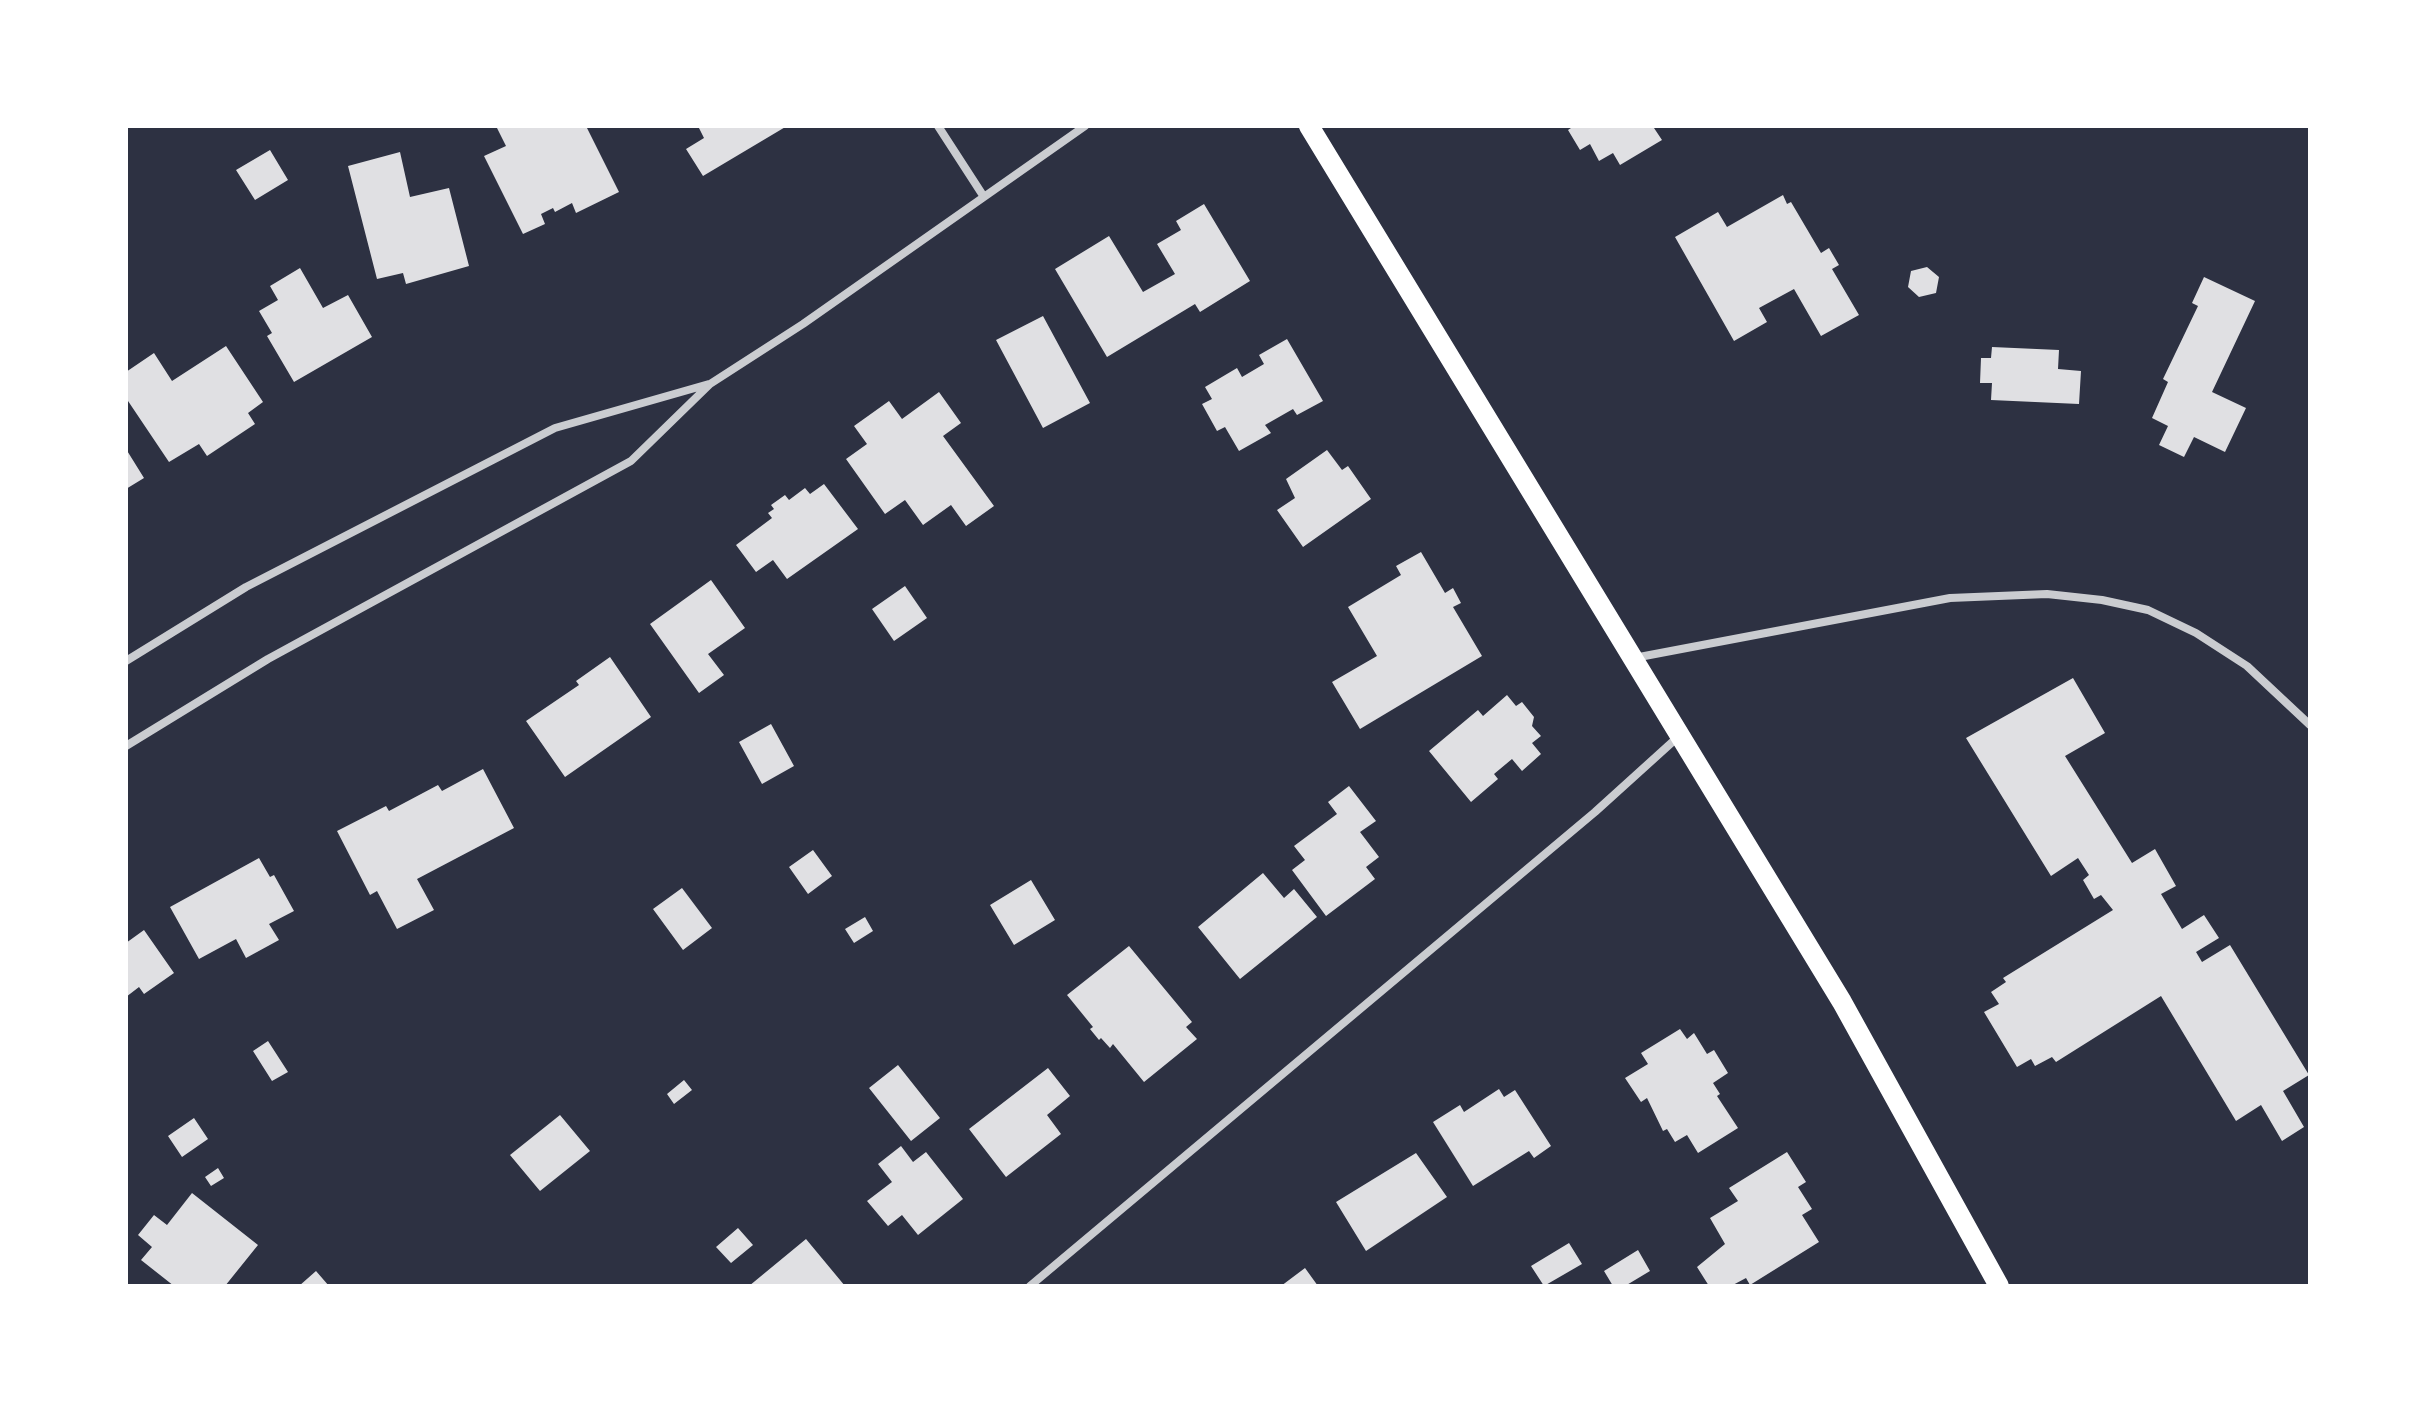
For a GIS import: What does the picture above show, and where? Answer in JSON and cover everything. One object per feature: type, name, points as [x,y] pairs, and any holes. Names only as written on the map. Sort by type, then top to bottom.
[{"type":"main road","points":[[1309,126],[1842,1002],[1957,1205],[1999,1286]]},
{"type":"street","points":[[938,126],[984,197]]},
{"type":"street","points":[[127,741],[268,659],[631,461],[710,384],[803,324],[1085,126]]},
{"type":"street","points":[[126,661],[246,587],[555,428],[710,384]]},
{"type":"street","points":[[1633,658],[1950,598],[2047,594],[2102,600],[2148,610],[2196,633],[2247,666],[2310,725]]},
{"type":"street","points":[[1030,1286],[1583,822],[1679,735]]},
{"type":"building","points":[[496,126],[586,126],[619,192],[576,213],[572,203],[555,212],[553,208],[541,214],[545,224],[523,234],[484,156],[506,146]]},
{"type":"building","points":[[698,126],[787,126],[703,176],[686,149],[704,138]]},
{"type":"building","points":[[1574,126],[1658,126],[1654,128],[1662,140],[1620,165],[1613,153],[1599,161],[1590,144],[1580,150],[1568,130]]},
{"type":"building","points":[[270,150],[288,180],[255,200],[236,170]]},
{"type":"building","points":[[400,152],[410,197],[449,188],[469,266],[406,284],[403,273],[377,279],[348,166]]},
{"type":"building","points":[[1783,195],[1787,204],[1791,202],[1821,253],[1829,248],[1839,265],[1832,269],[1859,315],[1821,336],[1794,289],[1759,308],[1767,322],[1734,341],[1675,237],[1718,212],[1727,227]]},
{"type":"building","points":[[1204,204],[1250,281],[1200,312],[1195,304],[1107,357],[1055,269],[1109,236],[1143,292],[1175,274],[1157,244],[1181,230],[1176,221]]},
{"type":"building","points":[[1927,267],[1939,277],[1936,293],[1919,297],[1908,287],[1911,271]]},
{"type":"building","points":[[300,268],[323,308],[348,295],[372,337],[294,382],[267,336],[272,333],[259,311],[278,300],[270,286]]},
{"type":"building","points":[[2204,277],[2255,301],[2212,392],[2246,408],[2225,452],[2194,437],[2184,457],[2159,445],[2168,426],[2152,418],[2168,382],[2163,379],[2198,306],[2192,303]]},
{"type":"building","points":[[1043,316],[1090,403],[1043,428],[996,340]]},
{"type":"building","points":[[1287,339],[1323,401],[1297,415],[1293,409],[1265,425],[1271,433],[1239,451],[1225,427],[1217,431],[1202,404],[1212,399],[1205,387],[1237,368],[1242,377],[1264,364],[1259,355]]},
{"type":"building","points":[[226,346],[263,402],[248,413],[255,424],[207,456],[199,444],[169,462],[126,398],[126,372],[154,353],[172,381]]},
{"type":"building","points":[[1992,347],[2059,350],[2058,369],[2081,371],[2079,404],[1991,400],[1992,383],[1980,383],[1981,358],[1991,358]]},
{"type":"building","points":[[939,392],[961,423],[943,436],[994,506],[966,526],[951,505],[923,525],[905,500],[885,514],[846,459],[867,444],[854,426],[889,401],[902,419]]},
{"type":"building","points":[[126,449],[144,478],[126,489]]},
{"type":"building","points":[[1327,450],[1342,470],[1348,466],[1371,499],[1303,547],[1277,510],[1295,498],[1286,479]]},
{"type":"building","points":[[824,484],[858,529],[787,579],[773,560],[756,572],[736,545],[772,518],[768,513],[774,509],[771,505],[785,495],[789,500],[805,488],[810,494]]},
{"type":"building","points":[[1421,552],[1445,593],[1453,588],[1461,603],[1453,607],[1482,656],[1360,729],[1332,682],[1377,656],[1348,607],[1401,575],[1396,566]]},
{"type":"building","points":[[711,580],[745,628],[708,654],[724,675],[699,693],[650,624]]},
{"type":"building","points":[[905,586],[927,618],[894,641],[872,609]]},
{"type":"building","points":[[610,657],[651,717],[565,777],[526,721],[579,685],[576,681]]},
{"type":"building","points":[[2073,678],[2105,733],[2065,756],[2132,863],[2155,849],[2176,886],[2161,894],[2182,929],[2204,915],[2219,938],[2196,952],[2202,962],[2230,945],[2309,1075],[2283,1091],[2304,1127],[2282,1141],[2261,1105],[2236,1121],[2161,996],[2056,1062],[2052,1057],[2035,1066],[2031,1059],[2017,1067],[1984,1012],[1999,1004],[1991,992],[2006,982],[2003,978],[2113,910],[2101,895],[2094,899],[2083,880],[2089,875],[2078,858],[2051,876],[1966,738]]},
{"type":"building","points":[[1507,695],[1516,706],[1522,702],[1534,717],[1532,726],[1541,736],[1532,743],[1541,754],[1522,771],[1512,759],[1494,774],[1498,779],[1471,802],[1429,751],[1478,710],[1483,716]]},
{"type":"building","points":[[771,724],[794,766],[762,784],[739,742]]},
{"type":"building","points":[[483,769],[514,828],[417,879],[434,910],[397,929],[377,891],[370,895],[337,831],[386,806],[389,811],[438,785],[442,791]]},
{"type":"building","points":[[1349,786],[1376,821],[1360,832],[1379,857],[1366,867],[1375,879],[1326,916],[1292,870],[1305,860],[1294,846],[1337,814],[1328,802]]},
{"type":"building","points":[[813,850],[832,876],[808,894],[789,867]]},
{"type":"building","points":[[259,858],[270,877],[274,875],[294,911],[269,924],[279,940],[246,958],[236,939],[199,959],[170,907]]},
{"type":"building","points":[[1263,873],[1284,898],[1294,889],[1317,917],[1240,979],[1198,927]]},
{"type":"building","points":[[1031,880],[1055,920],[1014,945],[990,905]]},
{"type":"building","points":[[682,888],[712,928],[683,950],[653,909]]},
{"type":"building","points":[[865,917],[873,931],[854,943],[845,929]]},
{"type":"building","points":[[144,930],[174,973],[144,994],[139,987],[126,997],[126,943]]},
{"type":"building","points":[[1129,946],[1192,1022],[1186,1027],[1197,1039],[1144,1082],[1113,1044],[1110,1048],[1101,1038],[1099,1040],[1090,1029],[1093,1027],[1067,995]]},
{"type":"building","points":[[1680,1029],[1687,1039],[1694,1033],[1707,1054],[1714,1050],[1728,1073],[1713,1083],[1720,1094],[1717,1096],[1738,1128],[1698,1153],[1687,1135],[1675,1142],[1667,1129],[1663,1131],[1647,1098],[1641,1102],[1625,1078],[1648,1064],[1641,1053]]},
{"type":"building","points":[[268,1041],[288,1072],[272,1081],[253,1051]]},
{"type":"building","points":[[898,1065],[940,1118],[911,1141],[869,1088]]},
{"type":"building","points":[[1048,1068],[1070,1096],[1047,1115],[1061,1134],[1006,1177],[969,1129]]},
{"type":"building","points":[[684,1080],[692,1090],[674,1104],[667,1094]]},
{"type":"building","points":[[1499,1089],[1504,1097],[1515,1090],[1551,1146],[1534,1158],[1529,1151],[1473,1186],[1433,1122],[1460,1105],[1464,1112]]},
{"type":"building","points":[[560,1115],[590,1151],[540,1191],[510,1155]]},
{"type":"building","points":[[194,1118],[208,1139],[182,1157],[168,1136]]},
{"type":"building","points":[[901,1146],[913,1162],[926,1152],[963,1199],[918,1235],[902,1215],[888,1226],[867,1201],[892,1182],[878,1164]]},
{"type":"building","points":[[1787,1152],[1806,1182],[1798,1187],[1812,1209],[1802,1215],[1819,1242],[1750,1285],[1746,1278],[1731,1286],[1709,1286],[1697,1267],[1725,1244],[1710,1218],[1738,1201],[1729,1188]]},
{"type":"building","points":[[1416,1153],[1447,1197],[1366,1251],[1336,1202]]},
{"type":"building","points":[[218,1168],[224,1178],[211,1186],[205,1177]]},
{"type":"building","points":[[192,1193],[258,1245],[225,1286],[174,1286],[141,1260],[152,1247],[138,1235],[154,1215],[167,1225]]},
{"type":"building","points":[[738,1228],[753,1245],[731,1263],[716,1247]]},
{"type":"building","points":[[806,1239],[845,1286],[749,1286]]},
{"type":"building","points":[[1569,1243],[1582,1264],[1544,1286],[1531,1266]]},
{"type":"building","points":[[1638,1250],[1650,1271],[1625,1286],[1613,1286],[1604,1271]]},
{"type":"building","points":[[1305,1268],[1318,1286],[1281,1286]]},
{"type":"building","points":[[316,1271],[329,1286],[299,1286]]}]
